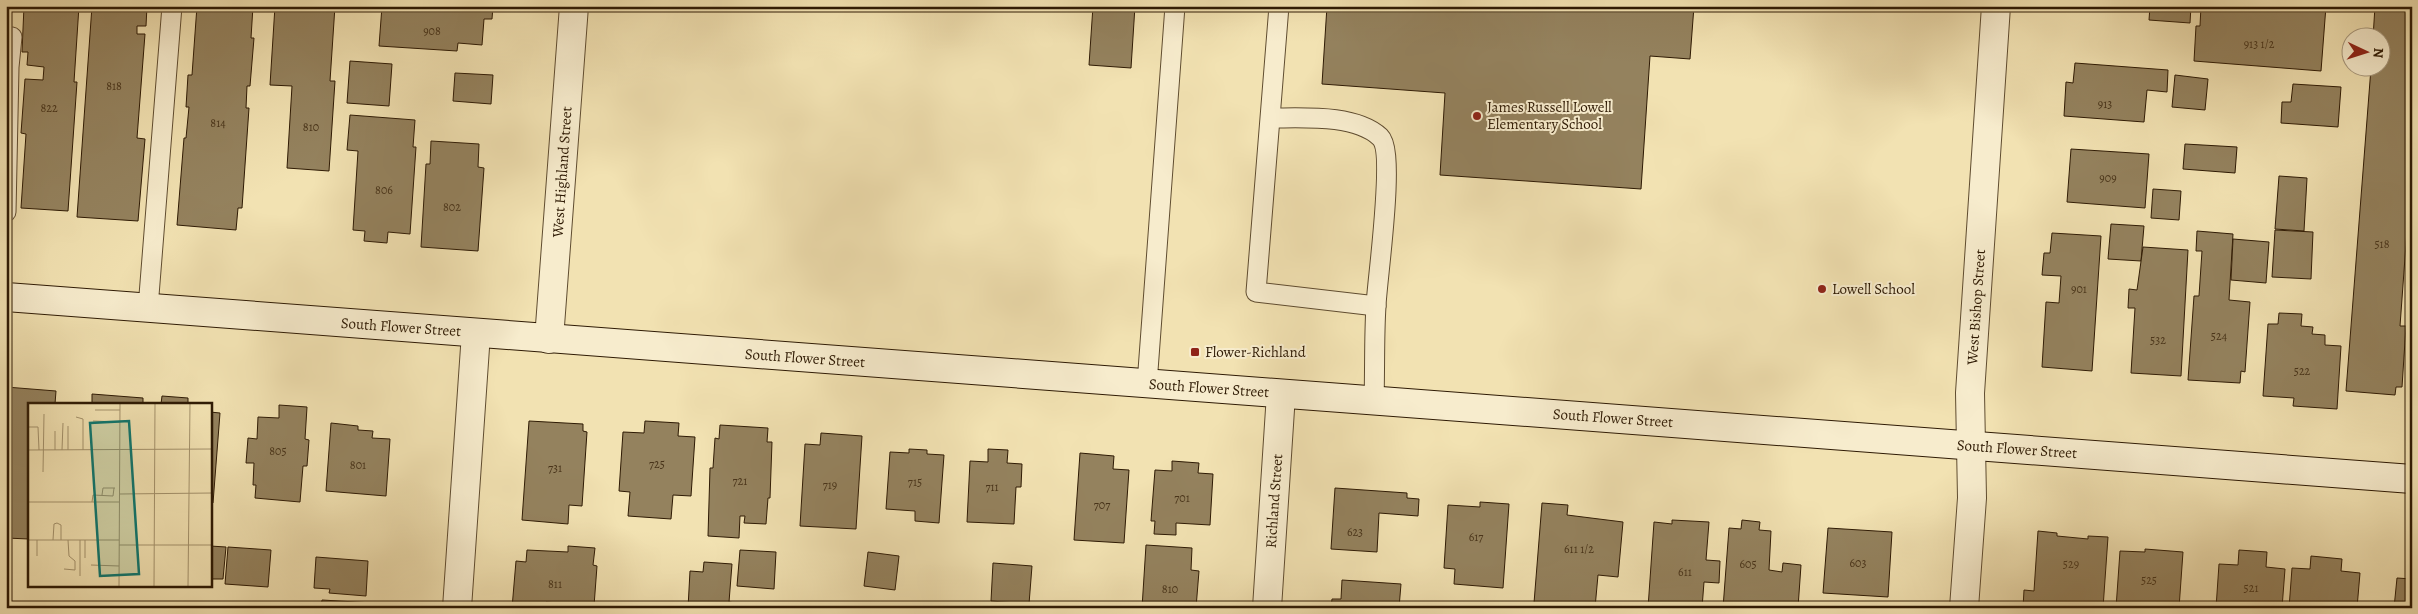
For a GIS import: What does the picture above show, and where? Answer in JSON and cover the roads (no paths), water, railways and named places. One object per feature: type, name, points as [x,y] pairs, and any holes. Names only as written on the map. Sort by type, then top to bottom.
[{"type":"street","name":"West Highland Street","points":[[549,339],[574,6]]},
{"type":"street","name":"West Bishop Street","points":[[1964,608],[1972,498],[1970,393],[1996,6]]},
{"type":"street","name":"South Flower Street","points":[[6,298],[2412,478]]},
{"type":"street","points":[[457,608],[476,333]]},
{"type":"street","name":"Richland Street","points":[[1267,608],[1281,394]]},
{"type":"lane","points":[[148,308],[172,6]]},
{"type":"lane","points":[[1147,384],[1175,6]]},
{"type":"lane","points":[[1279,6],[1256,292],[1376,306]]},
{"type":"lane","points":[[6,212],[9,67],[12,37]]},
{"type":"lane","points":[[1271,118],[1318,118],[1365,126],[1382,139],[1387,155],[1387,187],[1376,306],[1374,401]]},
{"type":"place","name":"James Russell Lowell Elementary School","points":[[1477,116]]},
{"type":"place","name":"Lowell School","points":[[1822,289]]},
{"type":"place","name":"Flower-Richland","points":[[1195,352]]}]
